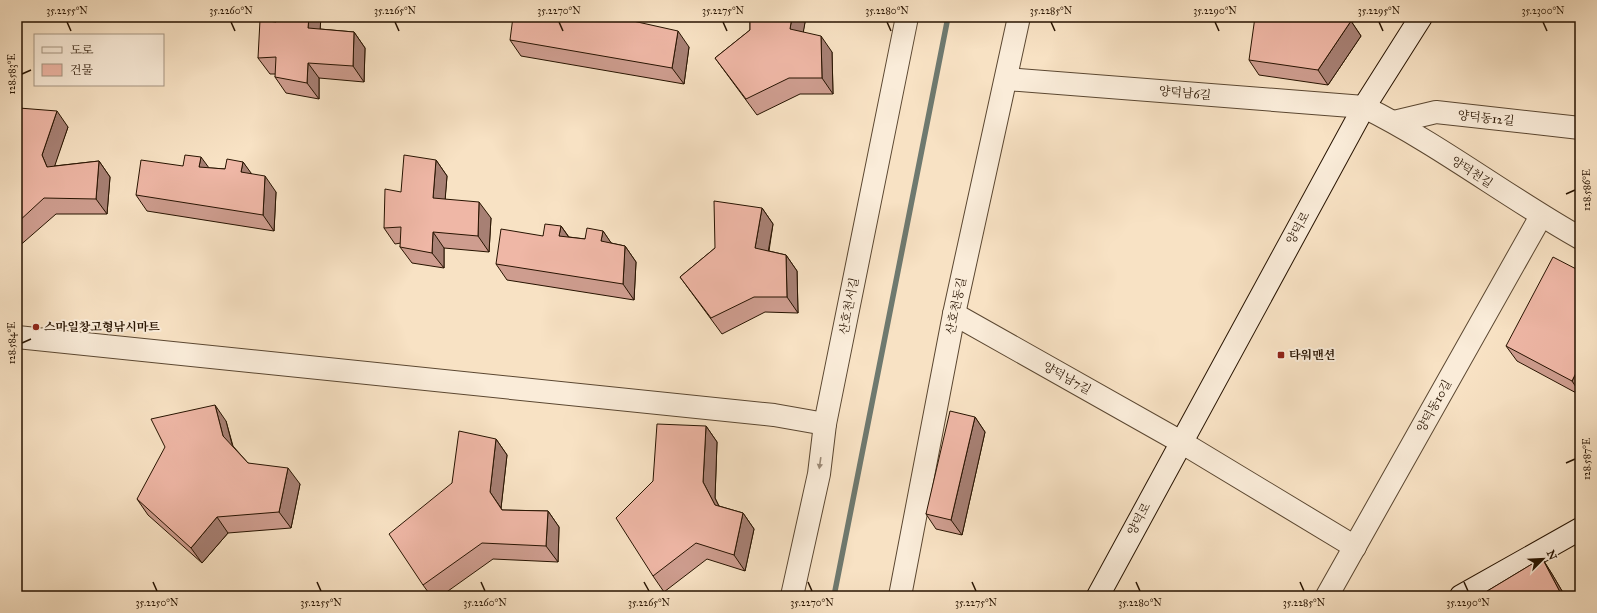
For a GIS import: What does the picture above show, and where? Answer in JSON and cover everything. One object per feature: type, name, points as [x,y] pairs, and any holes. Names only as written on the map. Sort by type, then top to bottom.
[{"type":"street","name":"산호천서길","points":[[792,596],[818,474],[826,424],[907,17]]},
{"type":"street","name":"산호천동길","points":[[900,596],[954,314],[1007,79],[1019,17]]},
{"type":"street","name":"양덕로","points":[[1098,596],[1364,107],[1421,17]]},
{"type":"street","name":"양덕남6길","points":[[1007,79],[1364,107]]},
{"type":"street","name":"양덕천길","points":[[1364,107],[1394,122],[1541,216],[1580,238]]},
{"type":"street","name":"양덕동12길","points":[[1394,122],[1436,112],[1580,128]]},
{"type":"street","name":"양덕동10길","points":[[1327,596],[1541,216]]},
{"type":"street","name":"양덕남7길","points":[[954,314],[1181,442]]},
{"type":"street","points":[[17,337],[774,415],[826,424]]},
{"type":"street","points":[[1181,442],[1355,547]]},
{"type":"street","points":[[1461,596],[1580,529]]},
{"type":"building","points":[[276,17],[309,17],[308,28],[354,32],[353,66],[308,63],[307,83],[275,77],[276,57],[258,58],[260,20],[276,22]]},
{"type":"building","points":[[513,17],[615,17],[678,31],[672,68],[510,40]]},
{"type":"building","points":[[750,17],[792,17],[790,29],[821,36],[822,78],[789,78],[746,99],[715,58],[750,30]]},
{"type":"building","points":[[1255,17],[1323,17],[1351,21],[1318,70],[1249,60]]},
{"type":"building","points":[[19,108],[57,111],[42,155],[47,167],[99,161],[96,199],[44,198],[17,223],[17,121]]},
{"type":"building","points":[[185,155],[201,157],[199,167],[225,169],[227,159],[243,162],[241,172],[265,176],[263,215],[136,195],[141,160],[183,166]]},
{"type":"building","points":[[404,155],[436,160],[433,198],[479,202],[478,236],[433,232],[432,253],[400,247],[401,227],[384,228],[385,189],[401,192]]},
{"type":"building","points":[[714,201],[762,208],[755,248],[786,255],[787,297],[754,297],[711,318],[680,277],[715,248]]},
{"type":"building","points":[[545,224],[561,226],[559,236],[585,239],[587,228],[603,231],[601,241],[625,246],[623,284],[496,264],[501,229],[543,236]]},
{"type":"building","points":[[1553,257],[1580,271],[1580,365],[1572,381],[1506,346]]},
{"type":"building","points":[[215,405],[223,436],[248,463],[288,468],[279,512],[217,517],[191,548],[137,499],[165,447],[151,419]]},
{"type":"building","points":[[950,411],[975,417],[951,520],[926,514]]},
{"type":"building","points":[[657,424],[706,426],[703,482],[715,505],[743,513],[734,555],[696,543],[653,576],[616,518],[653,481]]},
{"type":"building","points":[[459,431],[496,439],[490,492],[502,510],[548,511],[546,546],[482,543],[423,585],[389,534],[452,483]]},
{"type":"building","points":[[1542,558],[1560,592],[1553,596],[1479,596]]},
{"type":"waterway","points":[[834,596],[948,17]]},
{"type":"place","name":"스마일창고형낚시마트","points":[[36,327]]},
{"type":"place","name":"타워맨션","points":[[1281,355]]}]
